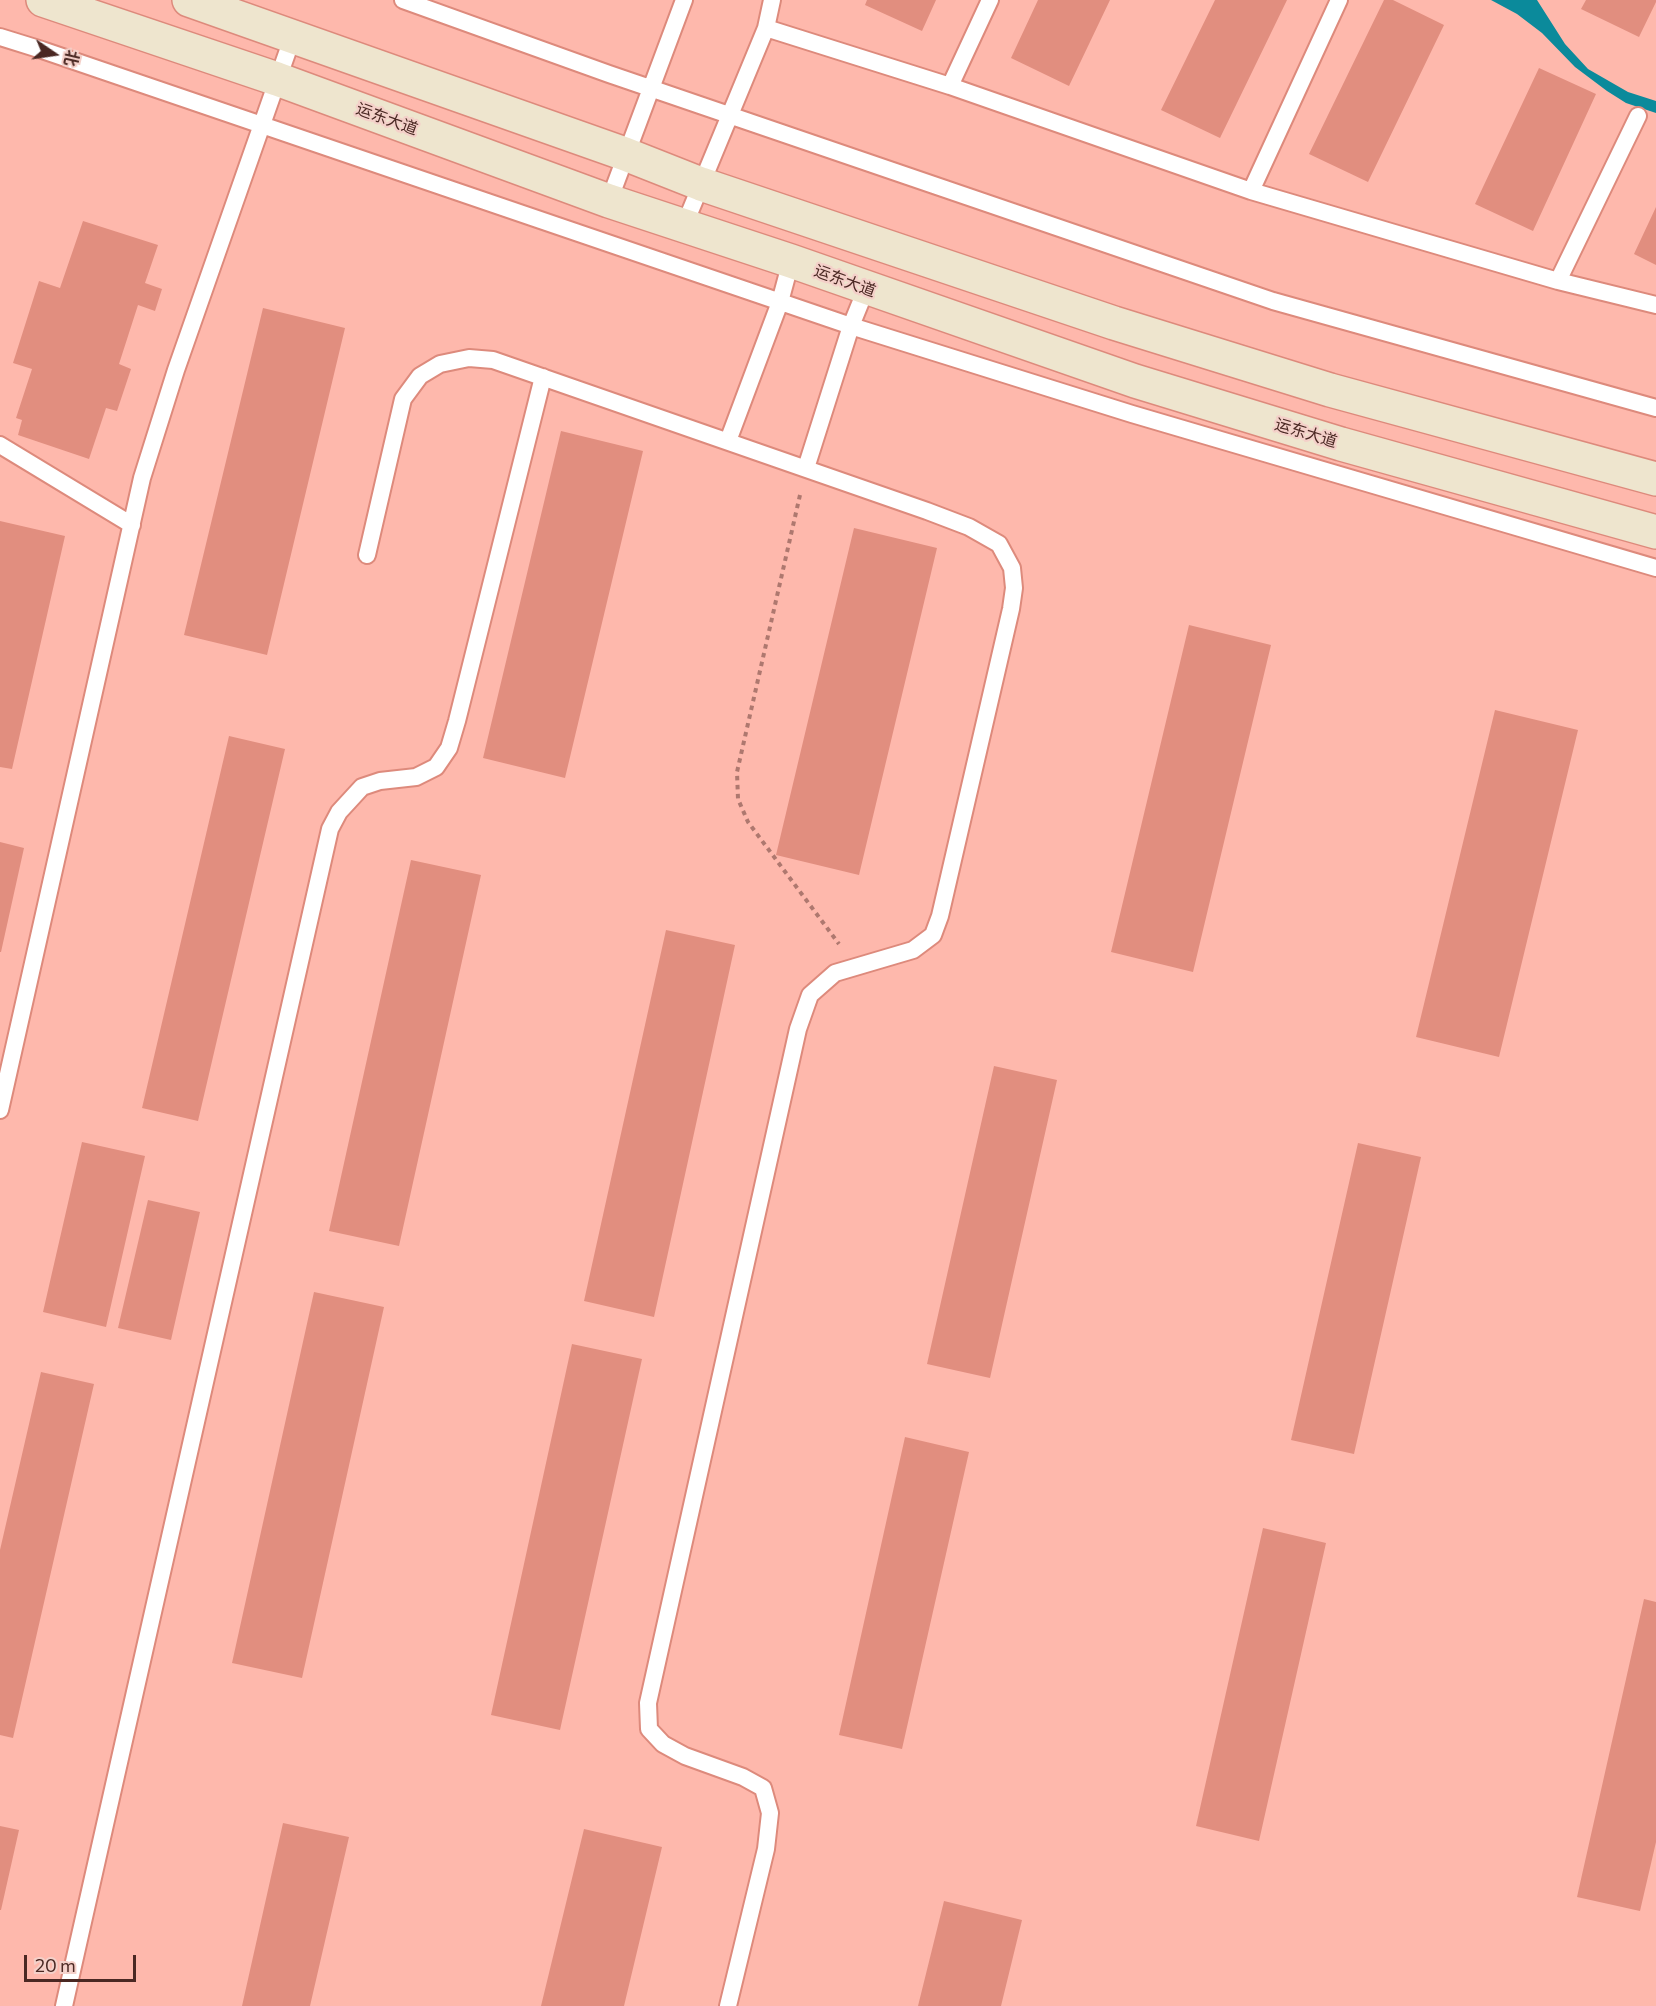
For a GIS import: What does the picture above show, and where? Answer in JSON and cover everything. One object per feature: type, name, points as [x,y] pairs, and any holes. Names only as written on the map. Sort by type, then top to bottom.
[{"type":"main road","name":"运东大道","points":[[43,0],[277,79],[609,201],[790,261],[1135,381],[1341,444],[1656,532]]},
{"type":"main road","points":[[189,0],[625,154],[700,184],[1114,322],[1319,386],[1656,479]]},
{"type":"lane","points":[[403,0],[729,115],[1273,301],[1656,408]]},
{"type":"lane","points":[[609,201],[684,0]]},
{"type":"lane","points":[[684,226],[766,28],[771,0]]},
{"type":"lane","points":[[950,86],[990,0]]},
{"type":"lane","points":[[1251,191],[1339,0]]},
{"type":"lane","points":[[766,28],[950,86],[1251,191],[1558,281],[1656,305]]},
{"type":"lane","points":[[0,1110],[142,478],[176,370],[293,36]]},
{"type":"lane","points":[[0,37],[851,326],[1132,414],[1656,568]]},
{"type":"lane","points":[[1558,281],[1638,116]]},
{"type":"lane","points":[[728,441],[780,302],[790,261]]},
{"type":"lane","points":[[806,468],[851,326],[866,289]]},
{"type":"lane","points":[[368,555],[403,399],[420,376],[440,364],[469,358],[493,360],[969,527],[999,544],[1012,568],[1014,588],[1011,609],[940,916],[933,934],[913,950],[835,973],[810,995],[798,1029],[648,1703],[649,1729],[663,1744],[685,1756],[743,1777],[763,1788],[770,1813],[766,1849],[728,2006]]},
{"type":"lane","points":[[64,2006],[330,830],[339,812],[362,787],[380,781],[417,777],[436,767],[448,748],[457,721],[543,377]]},
{"type":"lane","points":[[0,445],[132,525]]},
{"type":"path","points":[[806,468],[737,772],[738,799],[748,822],[856,967]]},
{"type":"water","points":[[1491,0],[1537,0],[1565,44],[1588,69],[1628,92],[1656,101],[1656,113],[1626,103],[1607,91],[1575,67],[1542,33],[1517,14]]},
{"type":"building","points":[[867,0],[936,0],[922,31],[865,5]]},
{"type":"building","points":[[1038,0],[1110,0],[1069,86],[1011,58]]},
{"type":"building","points":[[1215,0],[1287,0],[1220,138],[1161,110]]},
{"type":"building","points":[[1384,0],[1393,0],[1444,25],[1368,182],[1309,154]]},
{"type":"building","points":[[1586,0],[1656,0],[1656,2],[1639,37],[1581,9]]},
{"type":"building","points":[[1539,68],[1596,94],[1533,231],[1475,204]]},
{"type":"building","points":[[1656,207],[1656,265],[1634,254]]},
{"type":"building","points":[[83,221],[158,245],[145,283],[162,289],[155,311],[138,305],[119,364],[131,369],[117,411],[106,408],[89,459],[18,435],[22,420],[16,418],[32,369],[13,363],[39,281],[60,288]]},
{"type":"building","points":[[263,308],[345,328],[267,655],[184,635]]},
{"type":"building","points":[[561,431],[643,451],[565,778],[483,758]]},
{"type":"building","points":[[0,521],[65,536],[12,769],[0,767]]},
{"type":"building","points":[[854,528],[937,548],[859,875],[776,855]]},
{"type":"building","points":[[1189,625],[1271,645],[1193,972],[1111,952]]},
{"type":"building","points":[[1495,710],[1578,730],[1499,1057],[1416,1037]]},
{"type":"building","points":[[229,736],[285,749],[198,1121],[142,1108]]},
{"type":"building","points":[[0,842],[24,848],[1,952],[0,952]]},
{"type":"building","points":[[411,860],[481,875],[399,1246],[329,1231]]},
{"type":"building","points":[[666,930],[735,945],[654,1317],[584,1301]]},
{"type":"building","points":[[994,1066],[1057,1080],[990,1378],[927,1364]]},
{"type":"building","points":[[82,1142],[145,1156],[106,1327],[43,1312]]},
{"type":"building","points":[[1358,1143],[1421,1157],[1354,1454],[1291,1440]]},
{"type":"building","points":[[148,1200],[200,1212],[171,1340],[118,1328]]},
{"type":"building","points":[[314,1292],[384,1307],[302,1678],[232,1663]]},
{"type":"building","points":[[572,1344],[642,1359],[560,1730],[491,1715]]},
{"type":"building","points":[[41,1372],[94,1384],[13,1738],[0,1735],[0,1550]]},
{"type":"building","points":[[905,1437],[969,1452],[902,1749],[839,1735]]},
{"type":"building","points":[[1263,1528],[1326,1543],[1259,1841],[1196,1826]]},
{"type":"building","points":[[1644,1599],[1656,1602],[1656,1842],[1640,1911],[1577,1897]]},
{"type":"building","points":[[283,1823],[349,1837],[310,2006],[242,2006]]},
{"type":"building","points":[[0,1826],[19,1830],[1,1910],[0,1910]]},
{"type":"building","points":[[584,1829],[662,1847],[624,2006],[541,2006]]},
{"type":"building","points":[[944,1901],[1022,1920],[1001,2006],[918,2006]]}]
